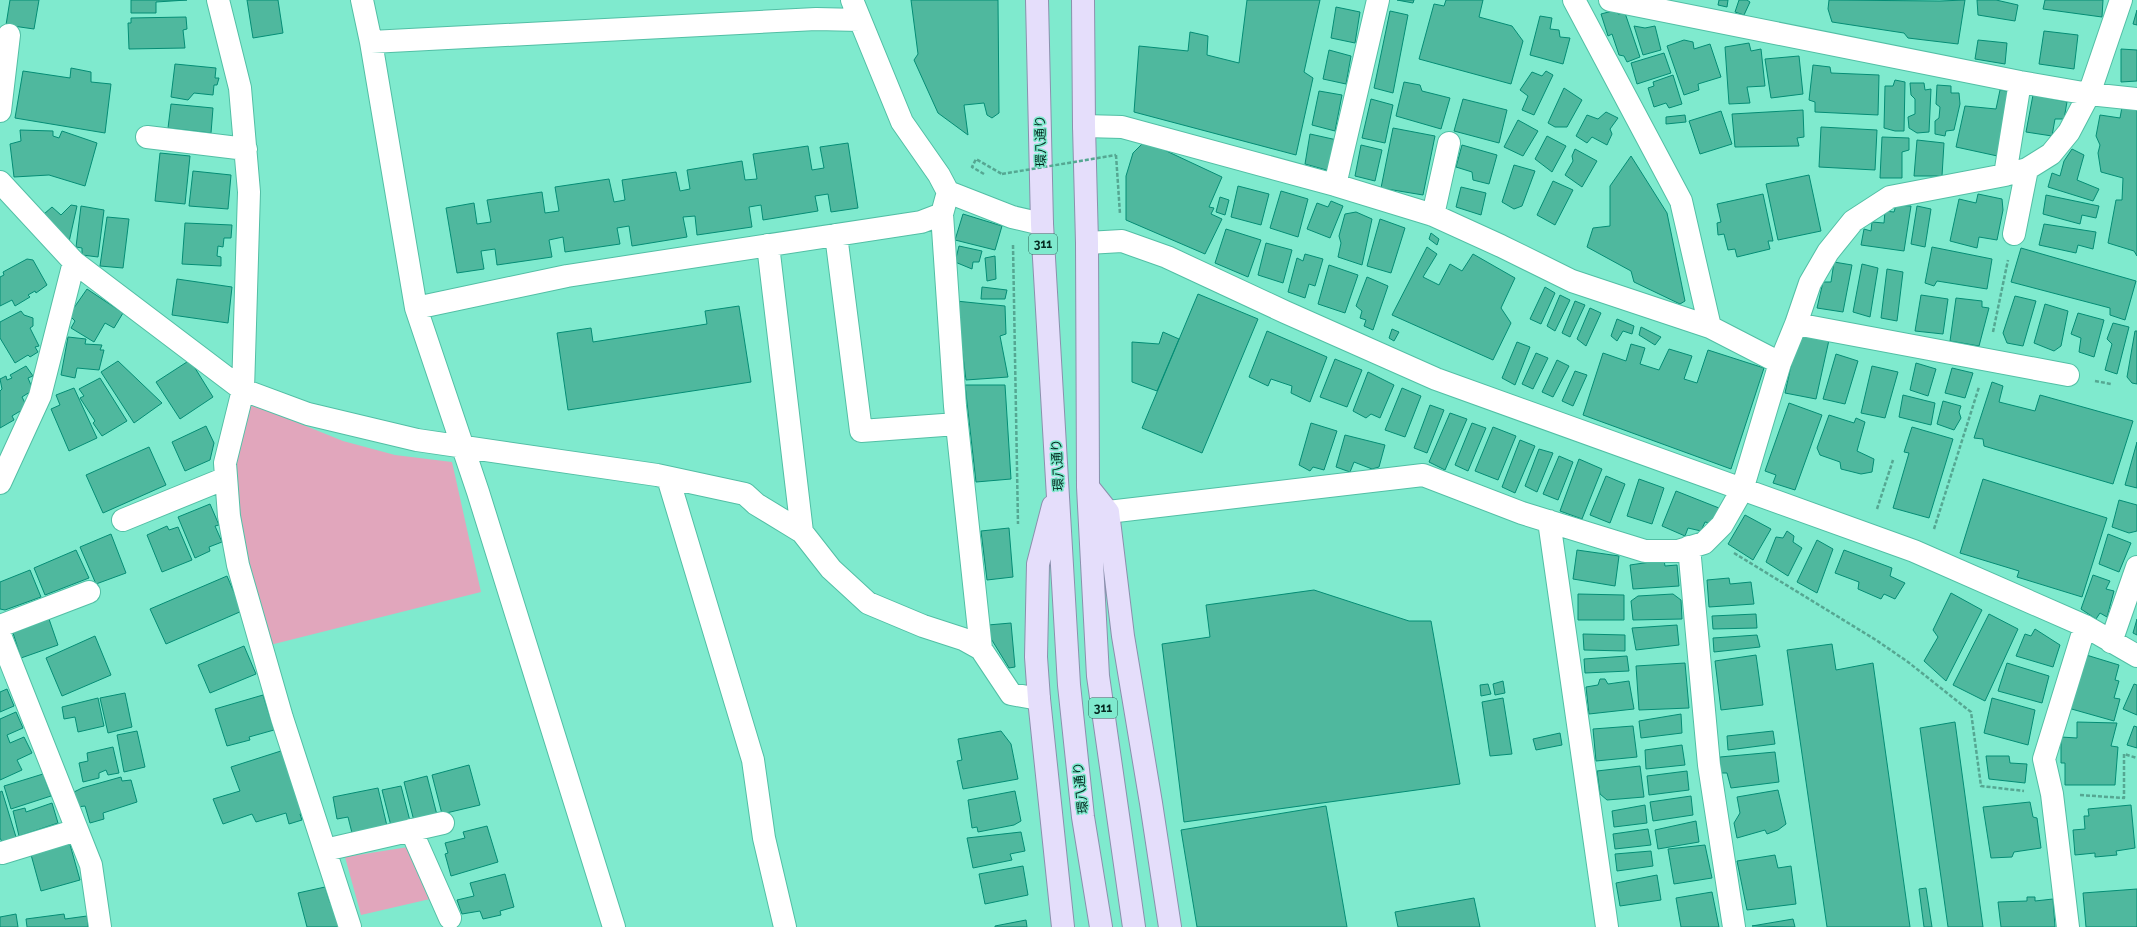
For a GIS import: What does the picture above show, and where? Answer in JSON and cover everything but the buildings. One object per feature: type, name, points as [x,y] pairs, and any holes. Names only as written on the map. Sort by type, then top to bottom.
[{"type":"main road","name":"環八通り","points":[[1038,0],[1042,224],[1069,685],[1083,817],[1101,927]]},
{"type":"main road","name":"311","points":[[1083,0],[1084,126],[1088,243],[1088,487],[1098,676],[1134,927]]},
{"type":"main road","points":[[1058,487],[1038,564],[1036,657],[1039,699],[1064,927]]},
{"type":"main road","points":[[1088,487],[1108,512],[1123,636],[1170,927]]},
{"type":"street","points":[[218,0],[240,88],[249,192],[243,390],[225,464],[229,516],[238,565],[282,718],[350,927]]},
{"type":"street","points":[[362,0],[371,42],[416,308],[462,446],[614,927]]},
{"type":"street","points":[[852,0],[902,122],[939,175],[948,192],[1012,217],[1042,224]]},
{"type":"street","points":[[1335,185],[1378,0]]},
{"type":"street","points":[[1574,0],[1681,201],[1710,327]]},
{"type":"street","points":[[1610,0],[2020,82],[2089,94],[2137,99]]},
{"type":"street","points":[[1108,512],[1423,475],[1549,522],[1645,551],[1678,551],[1704,543],[1722,525],[1742,490],[1780,363],[1796,324],[1810,283],[1828,252],[1853,221],[1890,197],[2005,176],[2027,169],[2051,154],[2069,132],[2089,94],[2121,0]]},
{"type":"street","points":[[371,42],[816,19],[860,20]]},
{"type":"street","points":[[0,111],[9,35]]},
{"type":"street","points":[[2005,176],[2020,82]]},
{"type":"street","points":[[1084,126],[1122,126],[1335,185],[1433,215],[1572,281],[1710,327],[1780,363]]},
{"type":"street","points":[[147,137],[246,148]]},
{"type":"street","points":[[1433,215],[1449,143]]},
{"type":"street","points":[[2014,234],[2027,169]]},
{"type":"street","points":[[0,182],[74,262],[243,390],[308,414],[417,440],[668,478],[745,494],[756,504],[802,532],[831,569],[868,603],[923,626],[963,639],[981,649],[1011,694],[1039,699]]},
{"type":"street","points":[[948,192],[942,214],[957,424],[981,649]]},
{"type":"street","points":[[416,308],[567,276],[921,222],[942,214]]},
{"type":"street","points":[[836,235],[861,431],[957,424]]},
{"type":"street","points":[[1088,243],[1122,241],[1167,257],[1285,312],[1436,379],[1925,556],[2085,626],[2137,656]]},
{"type":"street","points":[[768,245],[802,532]]},
{"type":"street","points":[[2,470],[40,396],[74,262]]},
{"type":"street","points":[[1796,324],[2068,375]]},
{"type":"street","points":[[123,520],[226,478]]},
{"type":"street","points":[[668,478],[753,760],[764,838],[785,927]]},
{"type":"street","points":[[1549,522],[1607,927]]},
{"type":"street","points":[[1690,547],[1709,766],[1734,927]]},
{"type":"street","points":[[2111,642],[2137,567]]},
{"type":"street","points":[[0,626],[89,592]]},
{"type":"street","points":[[2068,927],[2052,794],[2044,759],[2085,626]]},
{"type":"street","points":[[0,635],[91,866],[100,927]]},
{"type":"street","points":[[325,850],[443,823]]},
{"type":"street","points":[[2,852],[76,830]]},
{"type":"street","points":[[411,830],[450,918]]},
{"type":"path","points":[[989,177],[972,167],[976,159],[1002,174],[1116,155],[1120,215]]},
{"type":"path","points":[[1012,166],[1012,174]]},
{"type":"path","points":[[1012,217],[1018,529]]},
{"type":"path","points":[[1925,556],[1987,359],[2014,234]]},
{"type":"path","points":[[1868,535],[1893,460]]},
{"type":"path","points":[[1709,538],[1876,640],[1908,662],[1971,712],[1981,786],[2052,794],[2124,798],[2124,754],[2137,758]]},
{"type":"shaded area","points":[[244,401],[343,441],[395,455],[452,462],[481,592],[270,645],[242,534],[235,465]]},
{"type":"shaded area","points":[[408,847],[430,899],[361,915],[345,857]]}]
